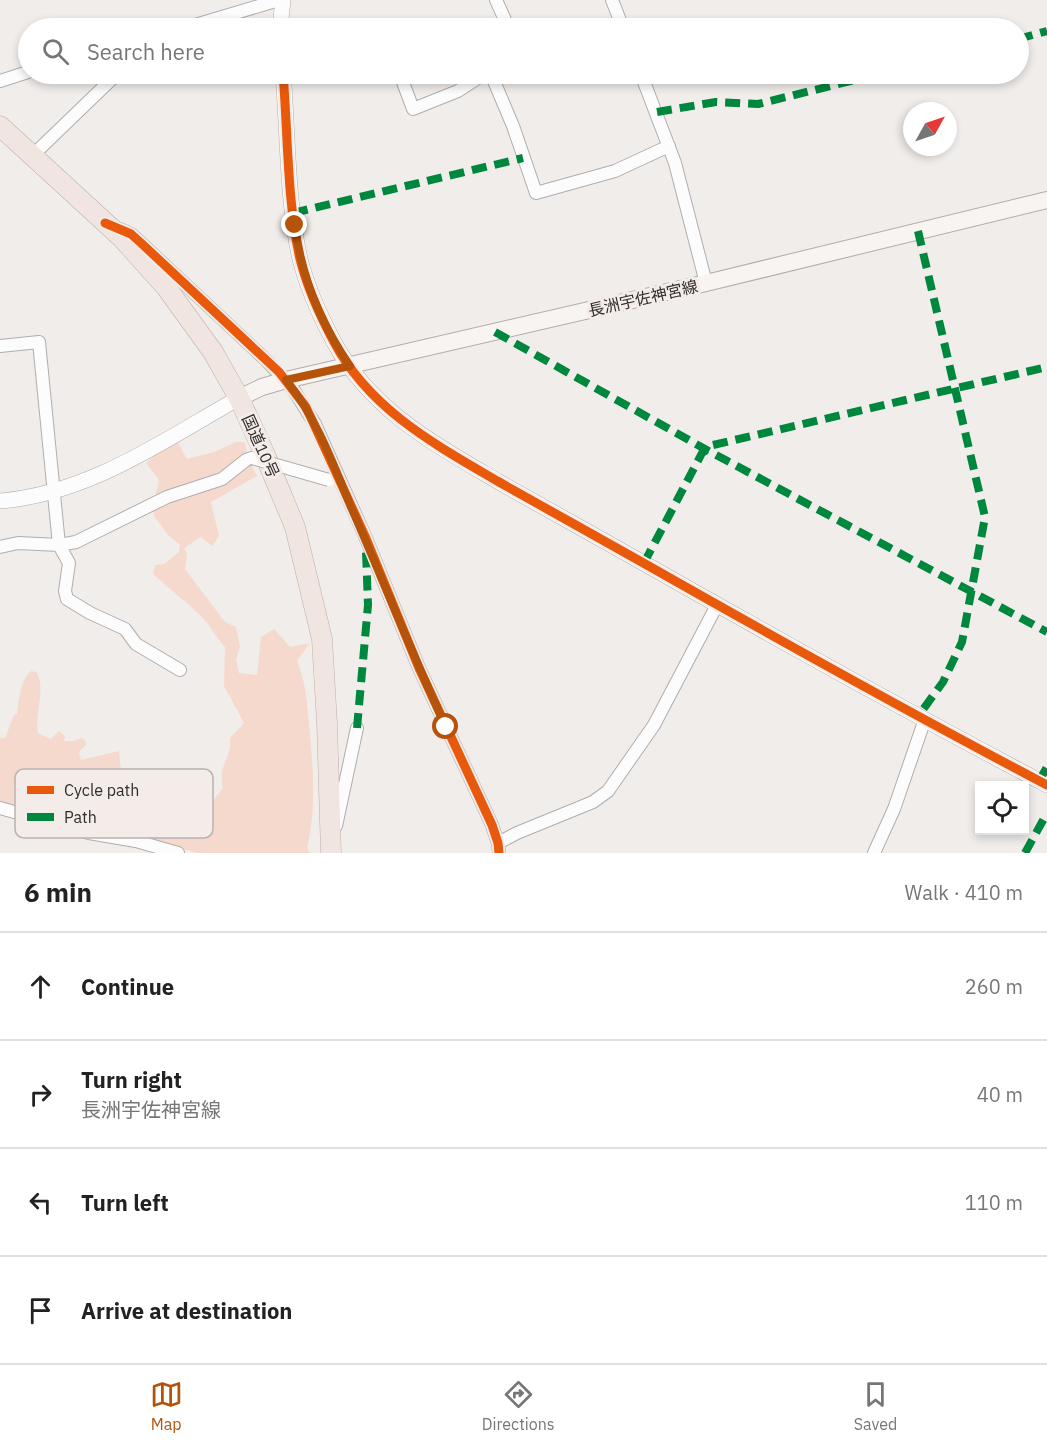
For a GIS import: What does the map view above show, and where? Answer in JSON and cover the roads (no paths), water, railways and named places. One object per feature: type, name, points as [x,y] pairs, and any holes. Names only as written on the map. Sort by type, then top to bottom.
[{"type":"highway","name":"国道10号","points":[[0,126],[145,262],[176,299],[213,352],[239,398],[266,455],[295,527],[322,639],[331,851]]},
{"type":"main road","name":"長洲宇佐神宮線","points":[[239,398],[262,387],[286,380],[706,283],[1047,200]]},
{"type":"street","points":[[220,18],[281,0],[280,18]]},
{"type":"street","points":[[496,0],[504,18]]},
{"type":"street","points":[[612,0],[619,18]]},
{"type":"street","points":[[0,81],[18,75]]},
{"type":"street","points":[[32,156],[107,84]]},
{"type":"street","points":[[285,84],[293,213],[301,261],[307,281],[335,344],[350,366],[402,422],[423,438],[717,605],[1047,785]]},
{"type":"street","points":[[404,84],[413,110],[458,92],[470,84]]},
{"type":"street","points":[[495,84],[513,126],[536,193],[615,171],[669,146]]},
{"type":"street","points":[[645,84],[669,146],[706,283]]},
{"type":"street","points":[[105,223],[131,234],[286,380],[315,423],[373,555],[418,668],[499,848],[517,833],[593,802],[608,791],[654,725],[717,605]]},
{"type":"street","points":[[0,346],[39,342],[59,545],[69,562],[65,591],[67,599],[90,613],[125,629],[139,646],[180,670]]},
{"type":"street","points":[[0,501],[32,497],[101,475],[239,398]]},
{"type":"street","points":[[0,547],[18,543],[59,545],[76,542],[167,497],[222,479],[246,460],[252,458],[342,484]]},
{"type":"street","points":[[874,853],[894,809],[924,719]]},
{"type":"street","points":[[331,851],[357,728]]},
{"type":"street","points":[[0,808],[15,812]]},
{"type":"street","points":[[118,838],[178,853]]}]
